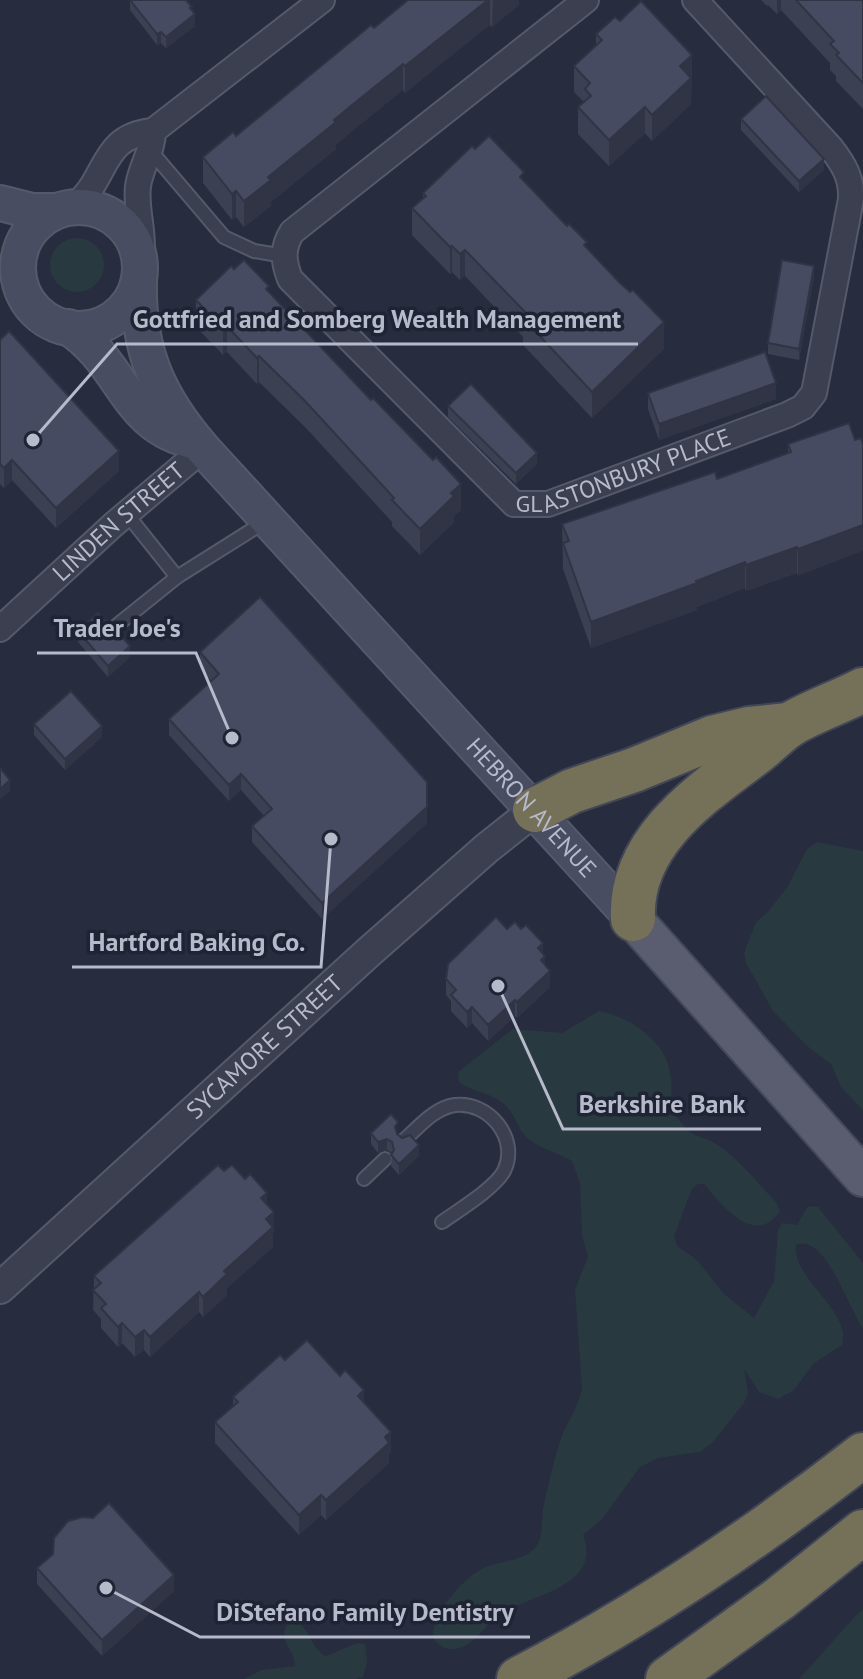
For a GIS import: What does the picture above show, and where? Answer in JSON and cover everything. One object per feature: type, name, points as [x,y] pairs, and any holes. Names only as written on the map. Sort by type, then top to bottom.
[{"type":"highway","points":[[633,919],[634,883],[642,865],[658,840],[702,794],[789,725],[863,690]]},
{"type":"highway","points":[[535,810],[572,791],[712,738],[749,729],[789,725]]},
{"type":"highway","points":[[519,1679],[685,1584],[863,1455]]},
{"type":"highway","points":[[668,1679],[779,1599],[863,1532]]},
{"type":"main road","points":[[0,203],[32,211],[99,210],[121,223],[132,237],[139,271],[129,303],[110,320],[86,328],[52,322],[32,306],[23,291],[13,260],[0,243]]},
{"type":"main road","points":[[19,274],[19,256],[25,240],[35,226],[64,209]]},
{"type":"main road","name":"HEBRON AVENUE","points":[[139,271],[140,323],[151,368],[170,407],[200,446],[535,810],[863,1177]]},
{"type":"main road","name":"HEBRON AVENUE","points":[[68,327],[103,358],[151,423],[200,446]]},
{"type":"street","points":[[139,271],[142,228],[138,188],[152,140],[322,0]]},
{"type":"street","points":[[284,256],[285,243],[292,232],[586,0]]},
{"type":"street","name":"GLASTONBURY PLACE","points":[[284,256],[283,262],[290,279],[514,504],[548,504],[803,407],[814,393],[852,183],[844,165],[831,148],[695,0]]},
{"type":"street","points":[[64,209],[89,190],[119,143],[133,134],[152,140]]},
{"type":"street","name":"LINDEN STREET","points":[[0,629],[200,446]]},
{"type":"street","name":"SYCAMORE STREET","points":[[0,1288],[370,951],[535,810]]},
{"type":"lane","points":[[152,140],[224,237],[254,251],[284,256]]},
{"type":"lane","points":[[126,513],[177,577]]},
{"type":"lane","points":[[116,626],[177,577],[269,520]]},
{"type":"lane","points":[[404,1140],[431,1115],[453,1105],[482,1108],[502,1131],[507,1145],[505,1169],[493,1183],[442,1222]]},
{"type":"lane","points":[[364,1179],[385,1159]]},
{"type":"shaded area","points":[[77,238],[96,246],[104,265],[96,284],[77,292],[58,284],[50,265],[58,246]]},
{"type":"shaded area","points":[[817,842],[863,851],[863,1110],[841,1087],[831,1064],[807,1046],[773,1011],[746,963],[744,953],[756,922],[788,886],[807,849]]},
{"type":"shaded area","points":[[599,1011],[622,1018],[653,1040],[667,1060],[673,1107],[679,1120],[689,1131],[713,1142],[730,1155],[776,1202],[780,1211],[770,1221],[760,1225],[750,1224],[729,1212],[704,1184],[698,1184],[692,1189],[674,1236],[677,1246],[697,1260],[724,1294],[754,1318],[774,1281],[778,1230],[782,1223],[797,1225],[808,1206],[818,1207],[863,1263],[863,1328],[826,1261],[807,1244],[796,1245],[803,1270],[839,1320],[843,1333],[842,1345],[814,1363],[794,1390],[778,1399],[759,1392],[744,1369],[748,1393],[744,1403],[713,1442],[700,1452],[658,1458],[640,1467],[602,1519],[583,1535],[586,1553],[582,1567],[572,1579],[498,1616],[466,1645],[447,1649],[433,1637],[434,1628],[443,1608],[457,1589],[482,1569],[527,1554],[540,1540],[544,1504],[556,1454],[582,1388],[575,1290],[588,1256],[582,1236],[580,1183],[572,1161],[530,1141],[505,1105],[459,1082],[458,1072],[513,1029],[562,1033]]},
{"type":"shaded area","points":[[863,1609],[863,1679],[799,1679],[846,1626]]},
{"type":"shaded area","points":[[296,1621],[326,1656],[357,1643],[365,1644],[367,1662],[363,1677],[244,1679],[262,1670],[295,1666],[284,1635],[288,1623]]},
{"type":"building","points":[[130,0],[186,0],[195,14],[166,37],[161,32],[157,34]]},
{"type":"building","points":[[408,0],[488,0],[352,105],[244,201],[236,191],[232,194],[203,157],[233,132],[236,136],[371,25],[374,28]]},
{"type":"building","points":[[796,0],[863,0],[863,83],[836,55],[839,53],[830,44],[834,41]]},
{"type":"building","points":[[641,1],[692,55],[680,66],[691,78],[652,115],[645,107],[609,140],[578,107],[591,96],[585,89],[590,83],[574,66],[602,40],[596,34],[615,17],[620,21]]},
{"type":"building","points":[[766,96],[824,159],[799,181],[741,119]]},
{"type":"building","points":[[489,136],[524,172],[520,177],[567,226],[569,224],[587,242],[584,245],[619,282],[630,292],[633,290],[664,322],[592,392],[523,318],[527,314],[465,250],[460,254],[450,247],[412,208],[426,196],[423,193],[472,146],[475,149]]},
{"type":"building","points":[[244,260],[269,286],[266,289],[371,400],[373,398],[433,460],[436,457],[461,484],[451,493],[454,496],[420,529],[306,402],[227,326],[223,329],[196,300],[231,266],[234,269]]},
{"type":"building","points":[[782,260],[814,266],[799,349],[768,343]]},
{"type":"building","points":[[9,331],[119,451],[56,508],[12,460],[4,468],[0,464],[0,340]]},
{"type":"building","points":[[765,352],[776,383],[659,424],[648,393]]},
{"type":"building","points":[[471,384],[537,453],[516,473],[448,406]]},
{"type":"building","points":[[849,423],[855,440],[861,438],[863,445],[863,525],[798,549],[746,565],[745,562],[591,622],[563,543],[569,541],[562,524],[715,472],[717,479],[791,452],[788,444]]},
{"type":"building","points":[[260,597],[427,782],[427,807],[322,903],[252,826],[272,809],[241,774],[229,785],[169,719],[219,674],[200,652]]},
{"type":"building","points":[[98,613],[130,646],[108,666],[78,631]]},
{"type":"building","points":[[71,691],[102,726],[65,759],[34,724]]},
{"type":"building","points":[[0,768],[10,780],[0,789]]},
{"type":"building","points":[[496,917],[507,929],[515,922],[521,929],[526,925],[543,943],[538,948],[545,956],[541,960],[550,971],[488,1025],[472,1007],[467,1012],[451,995],[456,990],[446,979],[448,964]]},
{"type":"building","points":[[391,1114],[398,1122],[395,1127],[397,1134],[402,1138],[410,1135],[419,1145],[399,1164],[391,1155],[394,1150],[392,1142],[387,1139],[378,1142],[371,1133]]},
{"type":"building","points":[[218,1165],[224,1171],[232,1165],[245,1179],[250,1174],[267,1193],[261,1198],[274,1212],[266,1219],[273,1227],[224,1271],[227,1274],[203,1297],[199,1292],[150,1337],[144,1330],[135,1337],[122,1323],[118,1327],[101,1308],[106,1304],[93,1290],[101,1283],[94,1276]]},
{"type":"building","points":[[307,1340],[340,1376],[345,1370],[364,1390],[358,1396],[391,1432],[385,1437],[389,1443],[326,1500],[321,1495],[299,1515],[215,1422],[238,1402],[233,1397],[280,1355],[285,1360]]},
{"type":"building","points":[[109,1503],[174,1575],[102,1640],[37,1568],[53,1554],[54,1538],[68,1521],[93,1518]]},
{"type":"place","name":"Gottfried and Somberg Wealth Management","points":[[33,440]]},
{"type":"place","name":"Trader Joe's","points":[[232,738]]},
{"type":"place","name":"Hartford Baking Co.","points":[[331,839]]},
{"type":"place","name":"Berkshire Bank","points":[[498,986]]},
{"type":"place","name":"DiStefano Family Dentistry","points":[[106,1588]]}]
